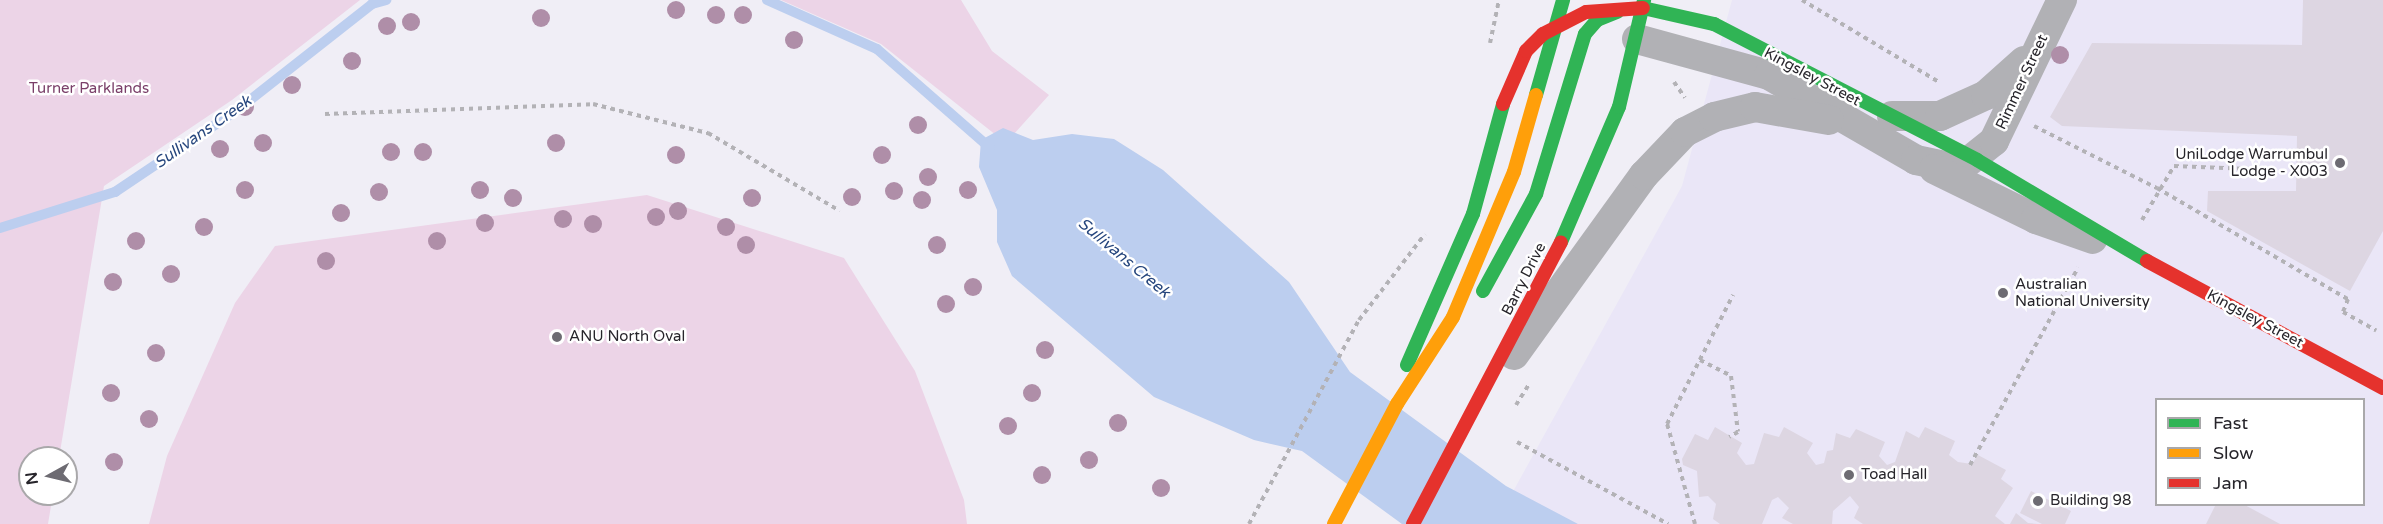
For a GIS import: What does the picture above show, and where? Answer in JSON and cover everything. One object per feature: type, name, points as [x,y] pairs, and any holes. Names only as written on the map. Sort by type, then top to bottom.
[{"type":"main road","name":"Barry Drive","points":[[1334,524],[1397,404],[1453,317],[1490,235],[1557,26],[1563,0]]},
{"type":"main road","name":"Barry Drive","points":[[1413,524],[1479,402],[1585,194],[1615,118],[1637,39],[1644,4],[1605,7],[1557,26]]},
{"type":"main road","name":"Kingsley Street","points":[[1644,4],[1708,21],[1861,117],[1977,160],[2127,250],[2380,380]]},
{"type":"main road","name":"Barry Drive","points":[[1397,404],[1465,320],[1511,248],[1536,194],[1585,34],[1605,7]]},
{"type":"main road","points":[[1605,7],[1637,39]]},
{"type":"main road","points":[[1397,404],[1412,346],[1473,214],[1514,72],[1532,43],[1557,26]]},
{"type":"street","name":"Rimmer Street","points":[[1977,160],[1994,141],[2062,0]]},
{"type":"street","name":"Kingsley Street","points":[[1637,39],[1769,75],[1861,117],[1916,160],[2036,219],[2127,250]]},
{"type":"street","points":[[1479,402],[1644,175],[1685,132],[1726,113],[1764,107],[1861,117],[1940,116],[1998,87],[2041,40]]},
{"type":"street","name":"Kingsley Street","points":[[1916,160],[1951,169],[1977,160]]},
{"type":"path","points":[[1487,53],[1499,0]]},
{"type":"path","points":[[1802,0],[1944,86]]},
{"type":"path","points":[[325,114],[593,104],[708,133],[840,211]]},
{"type":"path","points":[[2025,122],[2157,188],[2348,299],[2343,312],[2376,330]]},
{"type":"path","points":[[2127,250],[2157,188],[2174,166],[2275,170]]},
{"type":"path","points":[[1249,524],[1359,320],[1430,226]]},
{"type":"path","points":[[1970,465],[2083,260]]},
{"type":"path","points":[[1695,524],[1667,424],[1733,296]]},
{"type":"path","points":[[1700,360],[1731,376],[1738,432],[1729,437]]},
{"type":"path","points":[[1517,442],[1668,524]]},
{"type":"shaded area","name":"Australian National University","points":[[1732,0],[2383,0],[2383,524],[1495,524],[1682,186]]},
{"type":"green space","name":"Turner Parklands","points":[[0,0],[360,0],[232,100],[104,186],[61,446],[18,446],[18,506],[51,506],[48,524],[0,524]]},
{"type":"green space","points":[[781,0],[961,0],[992,51],[1049,95],[1006,143],[881,44]]},
{"type":"green space","name":"ANU North Oval","points":[[647,195],[844,258],[915,371],[964,500],[967,524],[149,524],[167,456],[235,303],[275,246]]},
{"type":"water","points":[[1003,128],[1033,140],[1072,134],[1114,139],[1163,170],[1289,282],[1350,372],[1506,486],[1578,524],[1402,524],[1302,451],[1254,440],[1154,397],[1012,276],[997,242],[997,210],[979,167],[981,140]]},
{"type":"building","name":"UniLodge Warrumbul Lodge - X003","points":[[2303,0],[2383,0],[2383,231],[2350,291],[2207,211],[2208,191],[2296,191],[2297,136],[2062,126],[2050,117],[2092,43],[2302,45]]},
{"type":"building","name":"Toad Hall","points":[[1715,427],[1742,443],[1737,453],[1746,465],[1754,464],[1764,433],[1779,437],[1784,427],[1813,443],[1807,453],[1816,465],[1824,463],[1827,451],[1833,450],[1836,433],[1850,438],[1856,429],[1885,442],[1879,456],[1887,465],[1895,462],[1906,431],[1919,438],[1925,427],[1955,441],[1949,455],[1958,462],[1972,464],[1978,455],[2006,470],[2001,479],[2013,488],[1995,516],[2005,524],[1863,524],[1854,518],[1859,507],[1850,496],[1833,511],[1832,524],[1793,524],[1782,518],[1789,508],[1778,497],[1772,500],[1762,524],[1720,524],[1713,519],[1716,504],[1708,496],[1699,497],[1697,471],[1683,465],[1682,459],[1695,434],[1708,440]]},
{"type":"building","name":"Building 98","points":[[2031,491],[2071,511],[2065,524],[2042,524],[2020,513]]},
{"type":"building","points":[[2215,506],[2247,506],[2280,524],[2206,524]]},
{"type":"building","points":[[2016,513],[2028,523],[2038,524],[2010,524]]},
{"type":"waterway","name":"Sullivans Creek","points":[[0,228],[115,192],[240,108],[372,4],[386,0]]},
{"type":"waterway","name":"Sullivans Creek","points":[[767,0],[877,49],[990,148]]},
{"type":"traffic: fast","points":[[1536,95],[1563,0]]},
{"type":"traffic: fast","points":[[1561,242],[1619,107],[1644,0]]},
{"type":"traffic: fast","points":[[1643,8],[1714,24],[1977,160],[2147,261]]},
{"type":"traffic: fast","points":[[1483,291],[1536,194],[1585,34],[1597,20],[1617,12]]},
{"type":"traffic: fast","points":[[1407,365],[1473,214],[1503,104]]},
{"type":"traffic: slow","points":[[1334,524],[1397,404],[1453,317],[1514,172],[1536,95]]},
{"type":"traffic: jam","points":[[1503,104],[1526,51],[1543,34],[1586,12],[1643,8]]},
{"type":"traffic: jam","points":[[1413,524],[1561,242]]},
{"type":"traffic: jam","points":[[2147,261],[2383,388]]},
{"type":"place","name":"UniLodge Warrumbul Lodge - X003","points":[[2340,163]]},
{"type":"place","name":"Australian National University","points":[[2003,293]]},
{"type":"place","name":"ANU North Oval","points":[[557,337]]},
{"type":"place","name":"Toad Hall","points":[[1849,475]]},
{"type":"place","name":"Building 98","points":[[2038,501]]}]
